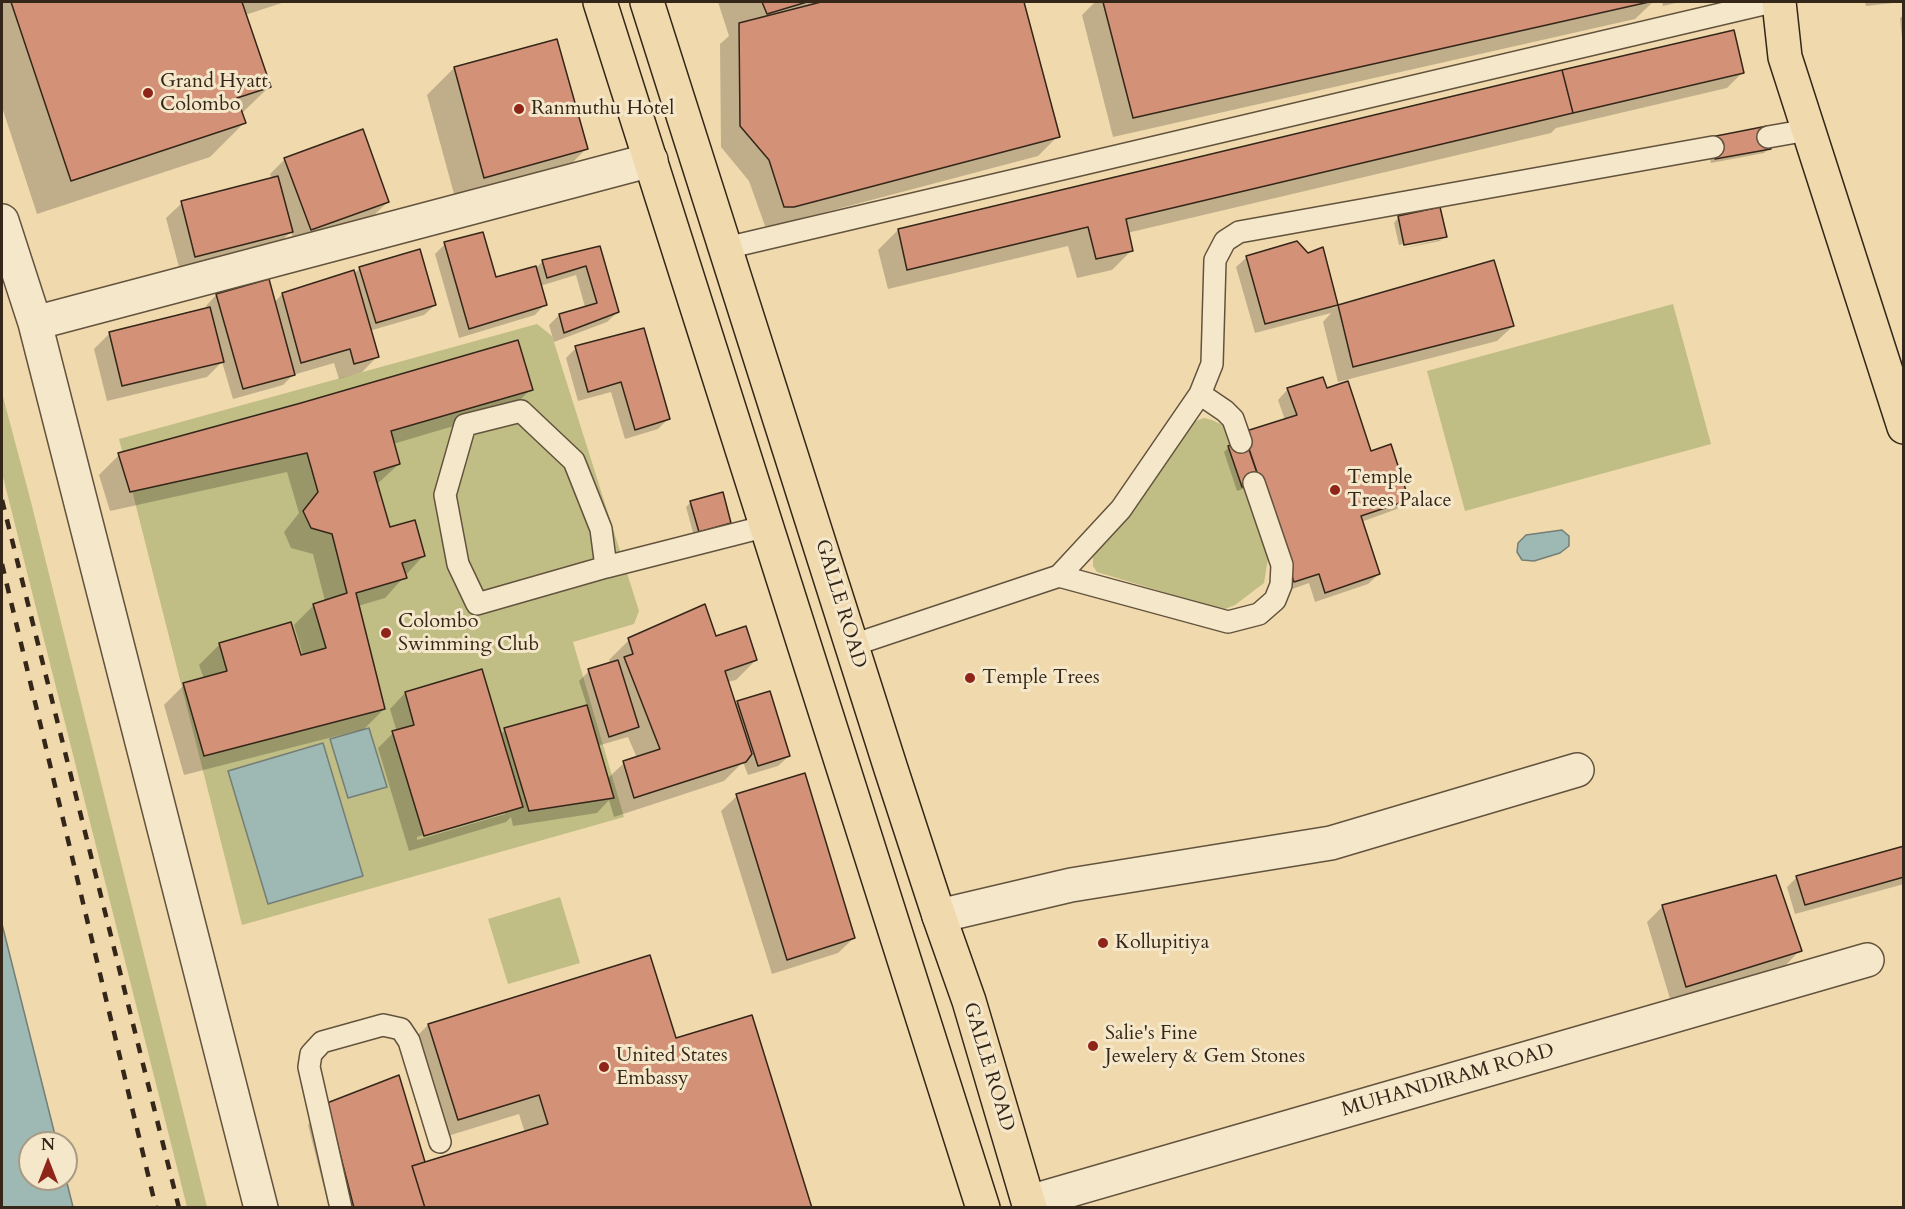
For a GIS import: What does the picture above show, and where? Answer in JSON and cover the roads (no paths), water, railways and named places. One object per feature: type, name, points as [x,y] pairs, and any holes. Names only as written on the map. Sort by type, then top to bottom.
[{"type":"main road","points":[[600,2],[983,1208]]},
{"type":"main road","name":"GALLE ROAD","points":[[647,2],[939,916],[969,1001],[1030,1205]]},
{"type":"main road","points":[[1779,2],[1785,57],[1904,427]]},
{"type":"main road","points":[[810,660],[853,645]]},
{"type":"main road","points":[[895,926],[939,916]]},
{"type":"street","points":[[35,323],[651,160]]},
{"type":"street","points":[[2,221],[35,323],[261,1208]]},
{"type":"street","points":[[939,916],[1071,885],[1331,843],[1577,770]]},
{"type":"street","name":"MUHANDIRAM ROAD","points":[[1030,1205],[1867,960]]},
{"type":"lane","points":[[726,248],[1772,2]]},
{"type":"lane","points":[[1768,137],[1808,130]]},
{"type":"lane","points":[[853,645],[1059,576],[1121,509],[1200,394],[1212,364],[1215,260],[1225,241],[1239,231],[1713,147]]},
{"type":"lane","points":[[1200,394],[1233,419],[1241,442]]},
{"type":"lane","points":[[606,567],[601,528],[574,461],[521,411],[465,425],[445,495],[458,564],[477,604],[606,567],[767,526]]},
{"type":"lane","points":[[1059,576],[1228,622],[1259,614],[1275,600],[1281,585],[1282,565],[1254,483]]},
{"type":"lane","points":[[341,1208],[309,1067],[311,1054],[322,1042],[383,1025],[401,1029],[409,1041],[440,1142]]},
{"type":"water","points":[[1562,530],[1569,536],[1569,546],[1560,553],[1534,561],[1522,560],[1517,552],[1518,543],[1526,535]]},
{"type":"water","points":[[369,728],[387,787],[348,798],[330,739]]},
{"type":"water","points":[[323,743],[363,876],[268,904],[228,771]]},
{"type":"water","points":[[2,924],[54,1131],[18,1131],[18,1191],[69,1191],[73,1207],[2,1207]]},
{"type":"railway","points":[[2,500],[179,1208]]},
{"type":"railway","points":[[2,564],[156,1208]]},
{"type":"place","name":"Grand Hyatt Colombo","points":[[148,93]]},
{"type":"place","name":"Ranmuthu Hotel","points":[[519,109]]},
{"type":"place","name":"Temple Trees Palace","points":[[1335,490]]},
{"type":"place","name":"Colombo Swimming Club","points":[[386,633]]},
{"type":"place","name":"Temple Trees","points":[[970,678]]},
{"type":"place","name":"Kollupitiya","points":[[1103,943]]},
{"type":"place","name":"Salie's Fine Jewelery & Gem Stones","points":[[1093,1046]]},
{"type":"place","name":"United States Embassy","points":[[604,1067]]}]
